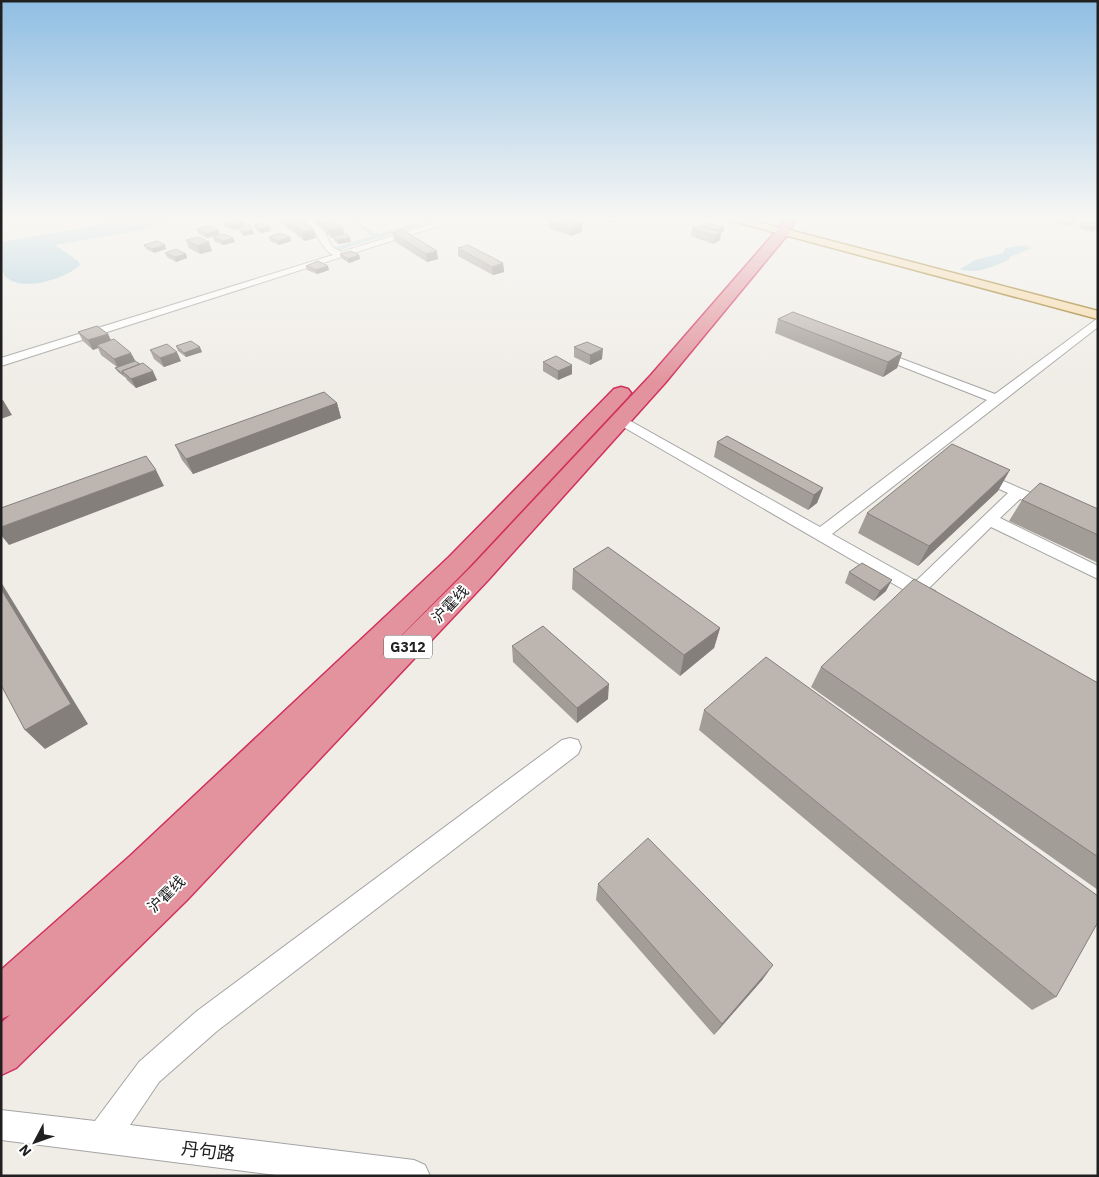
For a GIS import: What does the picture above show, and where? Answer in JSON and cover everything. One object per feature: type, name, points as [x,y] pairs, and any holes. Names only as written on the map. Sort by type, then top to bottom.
[{"type":"highway","name":"沪霍线","points":[[1,1053],[181,880],[480,573],[734,274]]},
{"type":"highway","name":"沪霍线","points":[[1,998],[172,841],[458,562],[611,418]]},
{"type":"main road","points":[[953,274],[1098,315]]},
{"type":"main road","points":[[970,274],[1098,307]]},
{"type":"street","points":[[1,362],[280,274]]},
{"type":"street","points":[[822,534],[1098,321]]},
{"type":"street","points":[[870,350],[996,399]]},
{"type":"street","points":[[611,418],[822,534],[943,604]]},
{"type":"street","points":[[928,451],[946,459]]},
{"type":"street","points":[[964,468],[1062,512]]},
{"type":"street","points":[[918,589],[1018,492]]},
{"type":"street","points":[[990,520],[1098,573]]},
{"type":"street","points":[[102,1138],[149,1072],[208,1021],[570,748]]},
{"type":"street","name":"丹句路","points":[[1,1125],[102,1138],[291,1168],[414,1176]]},
{"type":"water","points":[[4,274],[66,274],[32,284],[12,281]]},
{"type":"building","points":[[793,312],[902,353],[888,362],[778,319]]},
{"type":"building","points":[[97,326],[108,334],[88,340],[78,332]]},
{"type":"building","points":[[114,339],[131,353],[114,359],[97,345]]},
{"type":"building","points":[[191,341],[200,347],[184,353],[176,346]]},
{"type":"building","points":[[587,342],[603,349],[590,355],[574,347]]},
{"type":"building","points":[[167,344],[177,352],[160,358],[150,350]]},
{"type":"building","points":[[556,356],[572,365],[558,371],[543,362]]},
{"type":"building","points":[[135,361],[140,364],[122,371],[123,374],[115,368]]},
{"type":"building","points":[[143,363],[153,371],[131,379],[122,371]]},
{"type":"building","points":[[324,392],[337,403],[186,459],[175,445]]},
{"type":"building","points":[[727,436],[823,488],[814,495],[717,442]]},
{"type":"building","points":[[952,444],[1010,470],[929,546],[867,513]]},
{"type":"building","points":[[146,456],[156,470],[1,527],[1,508]]},
{"type":"building","points":[[1040,483],[1098,509],[1098,535],[1022,500]]},
{"type":"building","points":[[608,547],[720,628],[684,655],[573,569]]},
{"type":"building","points":[[862,563],[892,580],[880,591],[849,572]]},
{"type":"building","points":[[914,579],[1098,683],[1098,857],[821,667]]},
{"type":"building","points":[[1,589],[71,704],[25,730],[1,685]]},
{"type":"building","points":[[543,626],[609,684],[577,708],[512,646]]},
{"type":"building","points":[[766,657],[1098,896],[1098,922],[1056,997],[704,710]]},
{"type":"building","points":[[648,838],[773,965],[722,1024],[598,884]]}]
